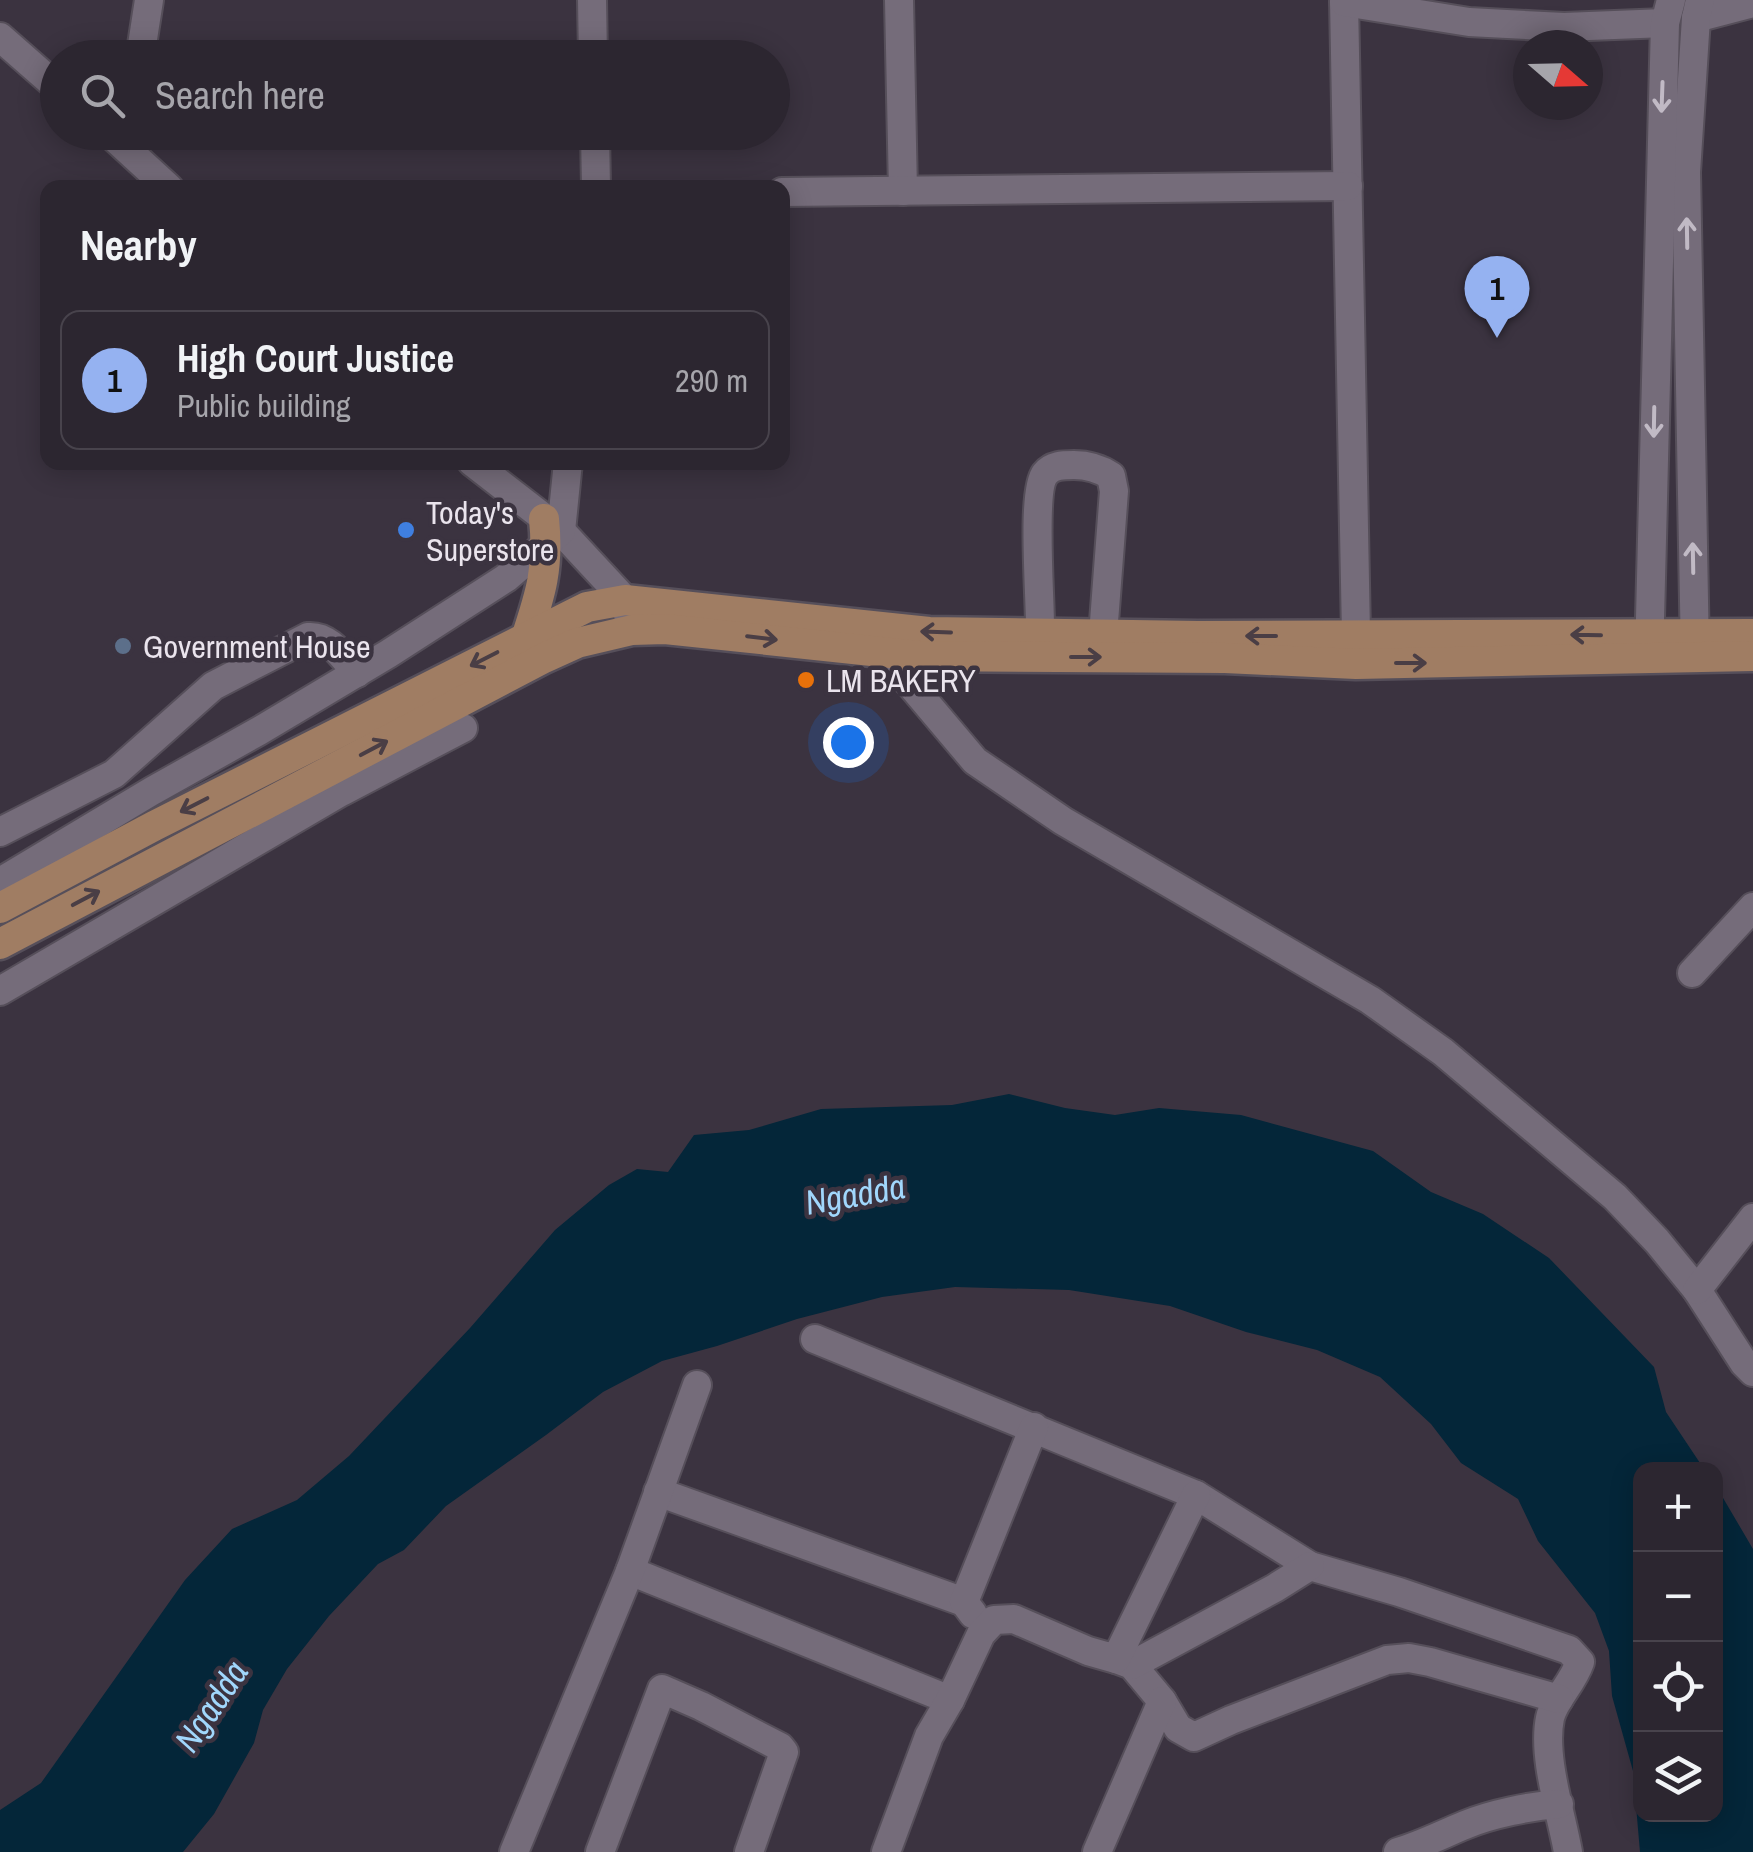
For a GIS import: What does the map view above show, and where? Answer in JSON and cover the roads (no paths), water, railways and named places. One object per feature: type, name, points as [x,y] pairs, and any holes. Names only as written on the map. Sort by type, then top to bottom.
[{"type":"main road","points":[[526,638],[542,590],[551,532]]},
{"type":"main road","points":[[0,908],[588,607],[629,615],[929,632],[1356,635],[1649,647]]},
{"type":"main road","points":[[0,944],[629,615],[665,629],[920,656],[1225,658],[1356,664],[1694,645],[1753,634]]},
{"type":"main road","points":[[1694,645],[1753,656]]},
{"type":"street","points":[[143,40],[149,0]]},
{"type":"street","points":[[592,0],[593,40]]},
{"type":"street","points":[[899,0],[903,191]]},
{"type":"street","points":[[1356,635],[1344,1],[1488,23],[1564,27],[1668,11],[1660,166],[1649,647]]},
{"type":"street","points":[[1694,645],[1686,172],[1698,9],[1753,4]]},
{"type":"street","points":[[0,37],[40,72]]},
{"type":"street","points":[[133,150],[161,180]]},
{"type":"street","points":[[595,150],[596,180]]},
{"type":"street","points":[[790,192],[1348,186]]},
{"type":"street","points":[[1040,633],[1038,530],[1042,480],[1047,471],[1058,465],[1084,465],[1100,468],[1111,476],[1114,492],[1103,634]]},
{"type":"street","points":[[481,470],[551,532],[629,615]]},
{"type":"street","points":[[0,882],[357,673],[506,578],[551,532],[566,470]]},
{"type":"street","points":[[0,832],[114,774],[213,686],[308,637],[325,639],[357,673]]},
{"type":"street","points":[[884,652],[974,761],[1063,822],[1370,1000],[1443,1052],[1615,1197],[1657,1240],[1753,1372]]},
{"type":"street","points":[[0,991],[341,792],[463,728]]},
{"type":"street","points":[[1692,973],[1753,907]]},
{"type":"street","points":[[1697,1290],[1753,1218]]},
{"type":"street","points":[[815,1339],[1196,1495],[1310,1566],[1569,1650],[1580,1662],[1550,1715],[1549,1742],[1552,1777],[1568,1852]]},
{"type":"street","points":[[514,1852],[630,1571],[696,1385]]},
{"type":"street","points":[[964,1602],[1034,1427]]},
{"type":"street","points":[[658,1492],[964,1602],[981,1634]]},
{"type":"street","points":[[1124,1662],[1196,1495]]},
{"type":"street","points":[[1124,1662],[1275,1588],[1310,1566]]},
{"type":"street","points":[[630,1571],[950,1700]]},
{"type":"street","points":[[886,1852],[929,1736],[981,1634],[994,1620],[1014,1619],[1124,1662],[1162,1701],[1178,1728],[1194,1737],[1387,1660],[1409,1658],[1446,1666],[1559,1699]]},
{"type":"street","points":[[600,1852],[662,1689],[784,1752],[749,1852]]},
{"type":"street","points":[[1097,1852],[1162,1701]]},
{"type":"street","points":[[1398,1852],[1470,1822],[1559,1804]]},
{"type":"water","name":"Ngadda","points":[[1009,1094],[1115,1115],[1159,1108],[1241,1115],[1373,1151],[1431,1192],[1483,1214],[1549,1258],[1654,1367],[1666,1412],[1699,1462],[1633,1462],[1633,1771],[1612,1696],[1609,1651],[1595,1613],[1538,1541],[1518,1499],[1461,1463],[1431,1424],[1380,1377],[1317,1350],[1246,1332],[1170,1306],[1069,1290],[955,1287],[882,1297],[662,1361],[603,1392],[446,1506],[404,1550],[378,1564],[287,1669],[263,1710],[254,1743],[214,1814],[183,1852],[0,1852],[0,1810],[41,1783],[185,1580],[232,1529],[297,1500],[349,1456],[470,1328],[555,1230],[609,1185],[637,1169],[668,1172],[694,1135],[749,1130],[821,1109],[952,1105]]},
{"type":"water","points":[[1723,1498],[1753,1549],[1753,1852],[1640,1852],[1637,1822],[1723,1822]]},
{"type":"place","name":"High Court Justice","points":[[1497,338]]},
{"type":"place","name":"Today's Superstore","points":[[406,530]]},
{"type":"place","name":"Government House","points":[[123,646]]},
{"type":"place","name":"LM BAKERY","points":[[806,680]]}]
